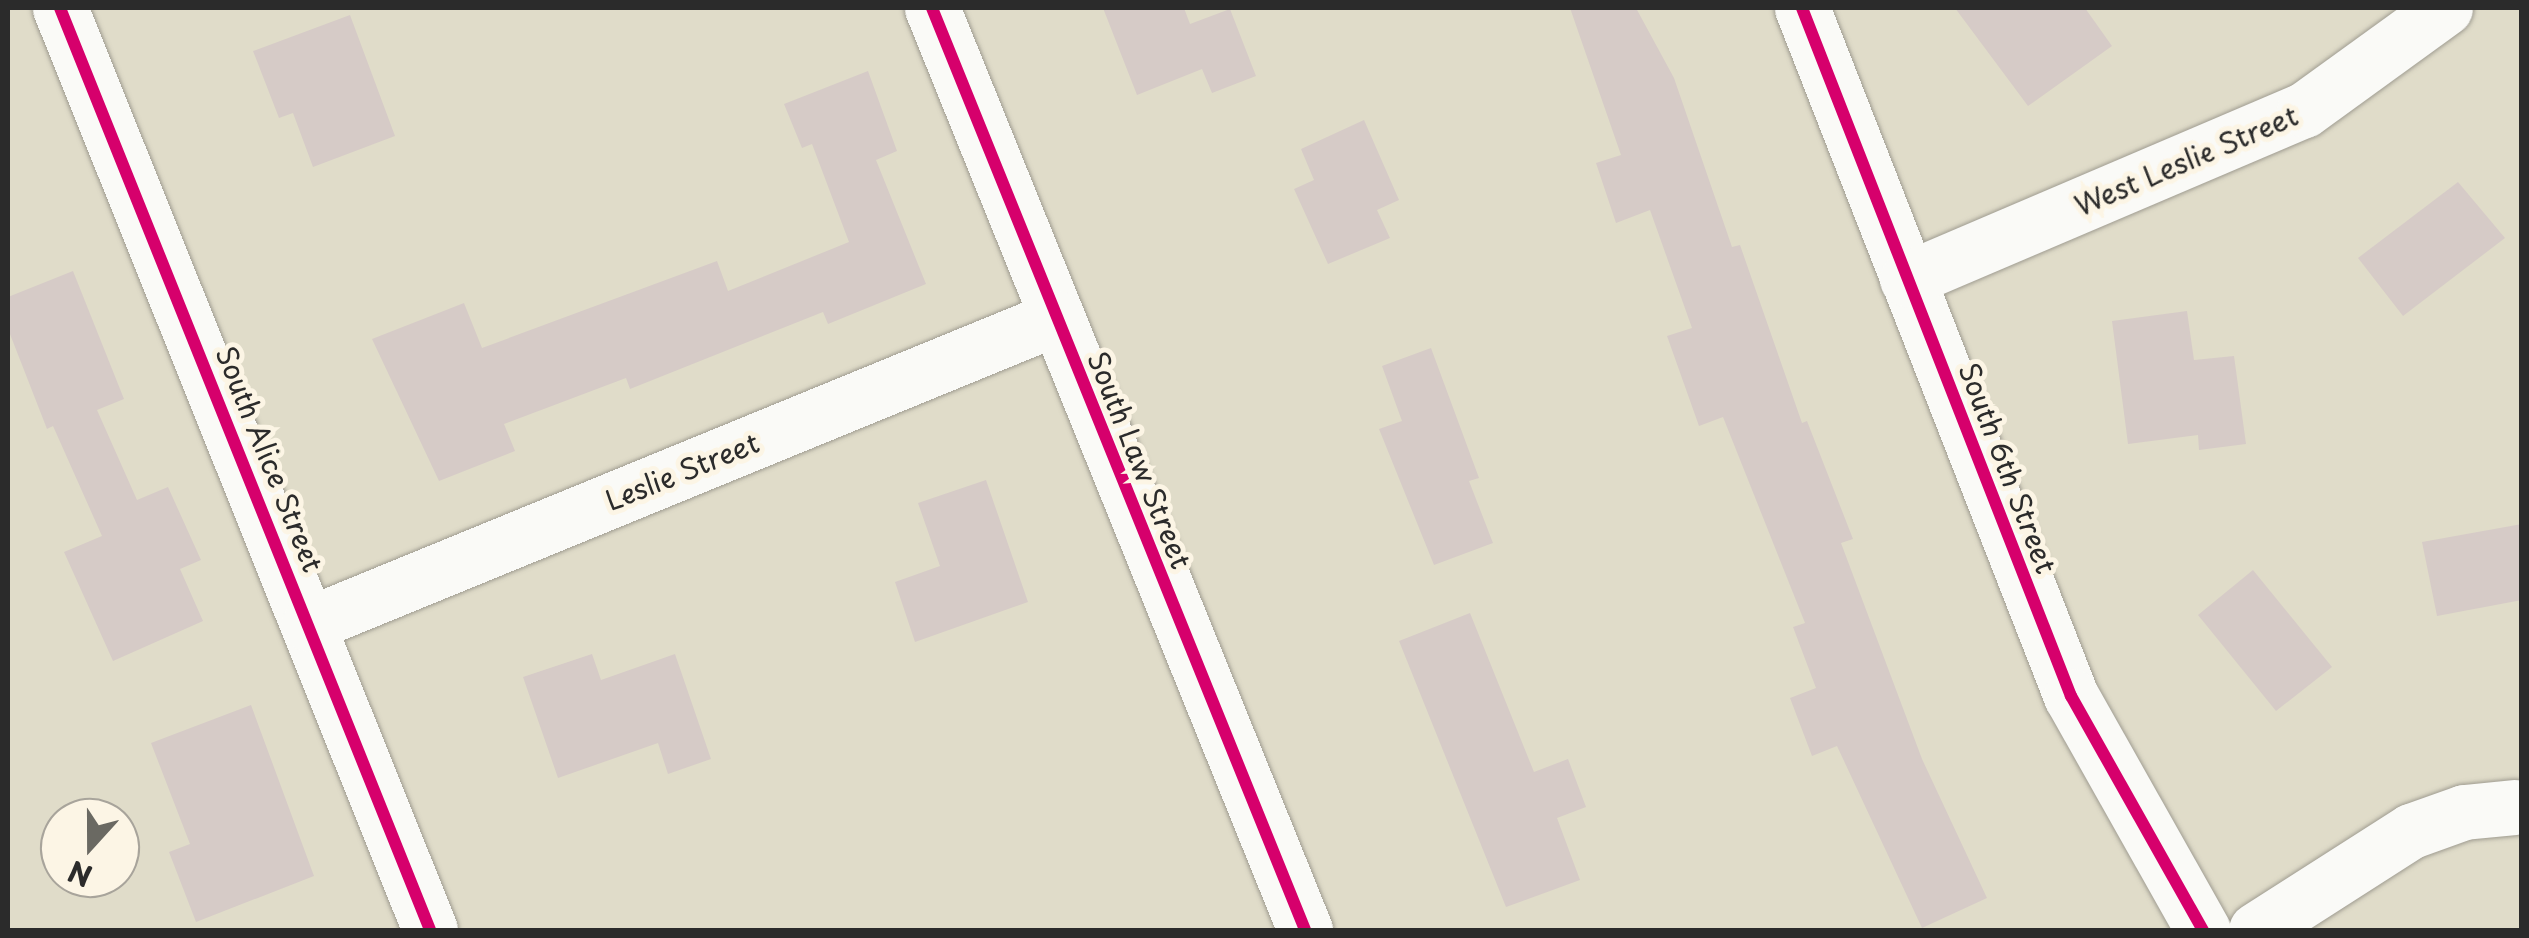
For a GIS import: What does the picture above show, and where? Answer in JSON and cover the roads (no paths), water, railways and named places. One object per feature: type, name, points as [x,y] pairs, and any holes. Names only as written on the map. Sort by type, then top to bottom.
[{"type":"street","name":"South Alice Street","points":[[60,8],[430,930]]},
{"type":"street","name":"South Law Street","points":[[932,8],[1305,930]]},
{"type":"street","name":"South 6th Street","points":[[1802,8],[2070,696],[2203,930]]},
{"type":"street","name":"West Leslie Street","points":[[1907,278],[2304,110],[2445,8]]},
{"type":"street","name":"Leslie Street","points":[[309,624],[1056,318]]},
{"type":"street","points":[[2256,930],[2411,831],[2464,812],[2514,807]]}]
